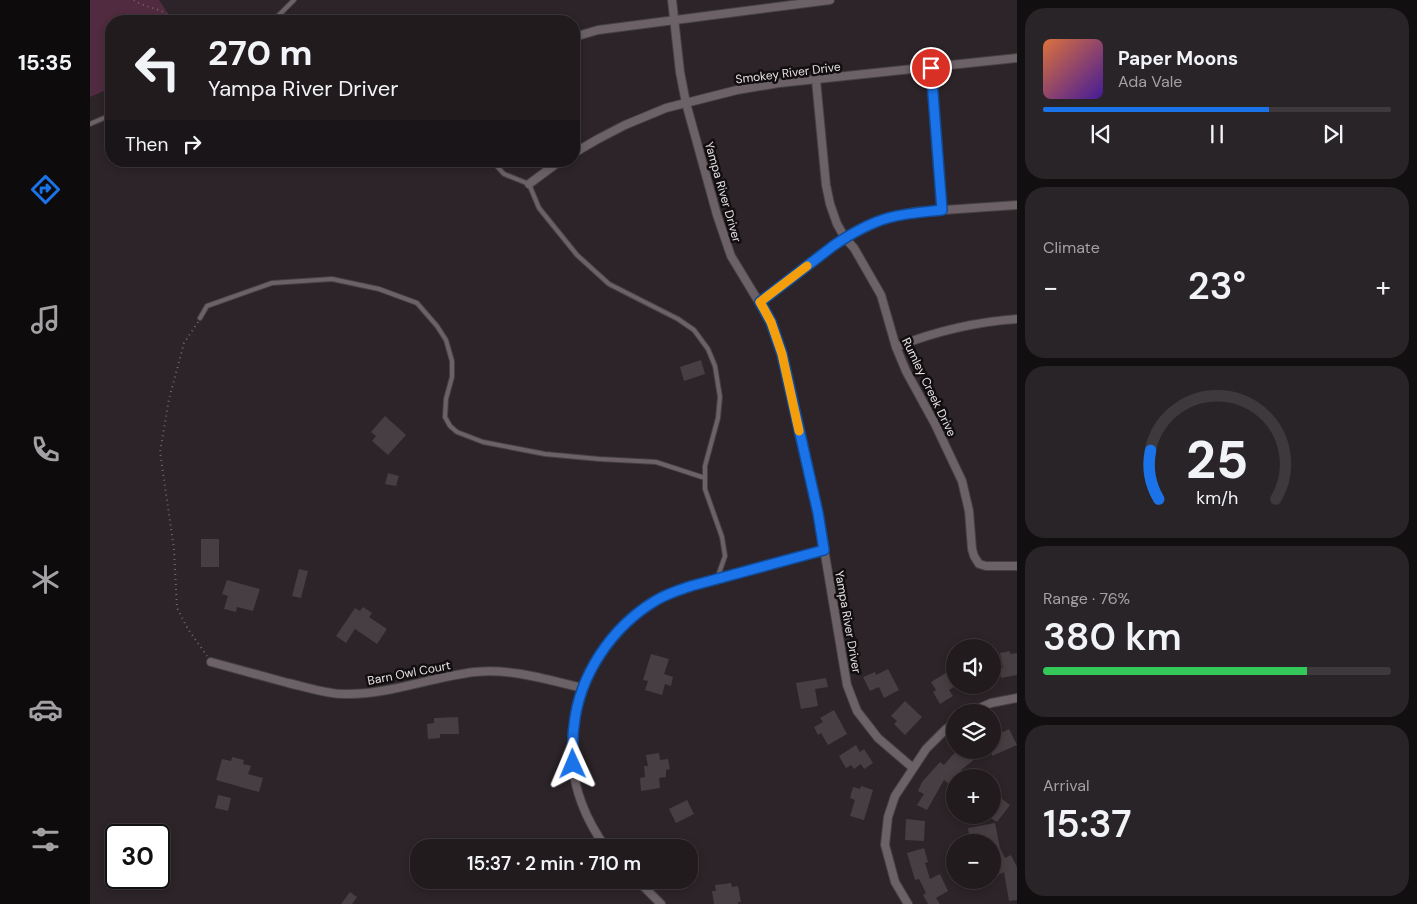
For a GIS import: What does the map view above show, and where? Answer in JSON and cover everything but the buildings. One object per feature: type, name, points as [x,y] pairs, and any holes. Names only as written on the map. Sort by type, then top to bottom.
[{"type":"street","name":"Yampa River Driver","points":[[672,0],[680,72],[686,103],[725,241],[742,276],[771,322],[782,354],[818,513],[847,685],[857,711],[878,738],[913,768]]},
{"type":"street","points":[[580,35],[598,30],[830,0]]},
{"type":"street","name":"Smokey River Drive","points":[[580,150],[625,125],[666,108],[737,90],[779,83],[1017,58]]},
{"type":"street","points":[[931,68],[942,210]]},
{"type":"street","name":"Rumley Creek Drive","points":[[816,80],[826,185],[837,224],[845,238],[854,248],[881,295],[896,347],[906,371],[962,480],[969,511],[972,549],[979,564],[986,566],[1017,566]]},
{"type":"street","points":[[529,184],[552,167]]},
{"type":"street","points":[[760,302],[845,238],[886,218],[915,212],[1017,205]]},
{"type":"street","points":[[896,347],[923,336],[962,326],[1017,319]]},
{"type":"street","points":[[600,839],[588,820],[581,803],[575,779],[572,745],[574,724],[583,688],[608,642],[634,616],[656,600],[672,592],[824,550]]},
{"type":"street","name":"Barn Owl Court","points":[[212,662],[317,690],[342,694],[382,692],[459,675],[488,672],[532,676],[583,688]]},
{"type":"street","points":[[991,704],[1017,698]]},
{"type":"street","points":[[908,904],[895,882],[885,845],[888,817],[895,796],[913,768],[926,749],[946,729]]},
{"type":"street","points":[[646,889],[661,904]]},
{"type":"lane","points":[[279,15],[294,0]]},
{"type":"lane","points":[[90,124],[105,118]]},
{"type":"lane","points":[[498,167],[504,174],[529,184],[539,208],[577,255],[609,284],[678,319],[694,330],[708,348],[715,366],[720,397],[718,418],[705,466],[705,489],[722,537],[725,556],[717,579]]},
{"type":"lane","points":[[200,318],[207,306],[272,283],[332,279],[379,289],[416,303],[437,326],[446,340],[452,361],[452,377],[446,399],[445,417],[450,426],[457,432],[483,442],[545,454],[656,462],[705,478]]},
{"type":"path","points":[[134,0],[143,6],[167,15]]},
{"type":"path","points":[[200,318],[184,343],[169,399],[160,452],[174,550],[177,608],[188,630],[212,662]]},
{"type":"shaded area","points":[[90,0],[159,0],[169,15],[105,15],[105,91],[90,97]]},
{"type":"slow traffic","points":[[799,431],[782,354],[771,322],[760,302],[807,266]]},
{"type":"route","points":[[573,764],[574,724],[583,688],[608,642],[634,616],[656,600],[672,592],[824,550],[818,513],[782,354],[771,322],[760,302],[833,246],[866,227],[886,218],[915,212],[942,210],[931,68]]}]
